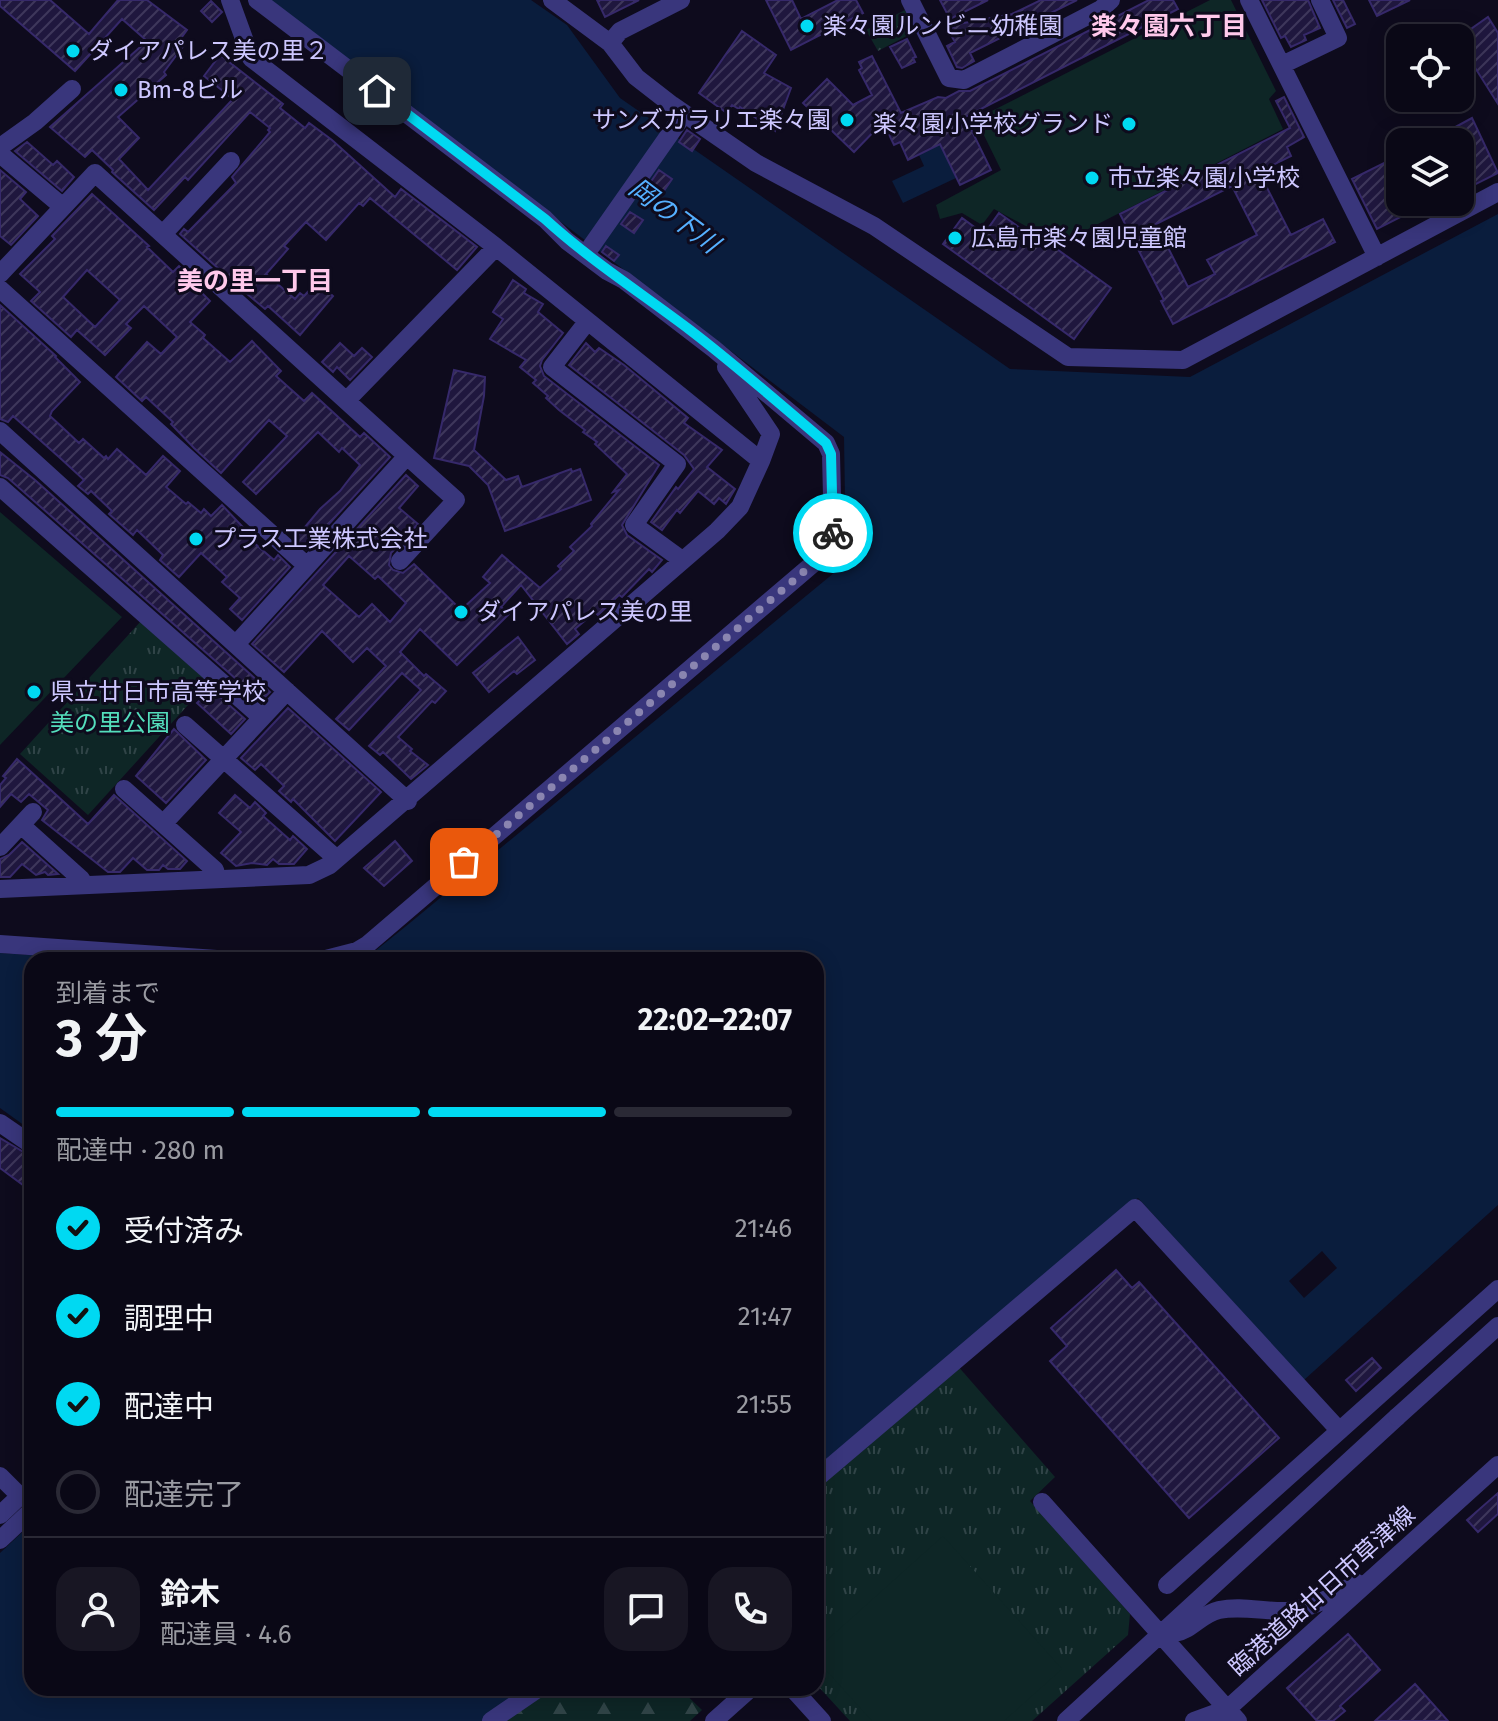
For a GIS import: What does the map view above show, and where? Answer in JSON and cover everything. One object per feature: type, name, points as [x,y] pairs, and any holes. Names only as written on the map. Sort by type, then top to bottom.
[{"type":"street","points":[[230,0],[251,58],[496,247],[761,461]]},
{"type":"street","points":[[257,0],[545,219],[567,241],[714,349],[826,443],[831,454],[832,545],[367,945],[353,952]]},
{"type":"street","points":[[552,0],[610,43],[636,77],[685,115],[756,163],[874,226],[1068,357],[1183,360],[1498,192]]},
{"type":"street","points":[[610,43],[620,31],[681,0]]},
{"type":"street","points":[[910,0],[949,78],[964,80],[1101,9],[1111,0]]},
{"type":"street","points":[[1249,0],[1377,257]]},
{"type":"street","points":[[1282,65],[1338,38],[1320,0]]},
{"type":"street","points":[[0,147],[35,122],[72,89]]},
{"type":"street","points":[[590,248],[679,121]]},
{"type":"street","points":[[0,154],[63,207]]},
{"type":"street","points":[[163,234],[231,161]]},
{"type":"street","points":[[0,274],[95,173],[456,500],[400,561]]},
{"type":"street","points":[[347,400],[496,247]]},
{"type":"street","points":[[0,289],[306,565]]},
{"type":"street","points":[[587,322],[552,367],[677,464],[634,525],[682,560]]},
{"type":"street","points":[[0,889],[309,875],[330,865],[408,801],[740,507],[771,434],[714,349]]},
{"type":"street","points":[[0,431],[408,801]]},
{"type":"street","points":[[237,643],[407,456]]},
{"type":"street","points":[[0,487],[261,717]]},
{"type":"street","points":[[163,824],[287,691]]},
{"type":"street","points":[[185,725],[337,859]]},
{"type":"street","points":[[124,789],[215,870],[217,879]]},
{"type":"street","points":[[0,847],[27,818],[85,885]]},
{"type":"street","points":[[0,944],[116,952]]},
{"type":"street","points":[[0,1123],[24,1140]]},
{"type":"street","points":[[824,1472],[1135,1208],[1338,1429]]},
{"type":"street","points":[[1167,1585],[1498,1289]]},
{"type":"street","points":[[1066,1721],[1498,1326],[1479,1306]]},
{"type":"street","name":"臨港道路廿日市草津線","points":[[1226,1717],[1498,1465]]},
{"type":"street","points":[[0,1476],[20,1496],[0,1515]]},
{"type":"street","points":[[1042,1502],[1161,1636],[1226,1717]]},
{"type":"street","points":[[0,1540],[24,1518]]},
{"type":"street","points":[[1161,1636],[1183,1631],[1199,1617],[1220,1610],[1247,1607],[1287,1611],[1317,1604],[1379,1572]]},
{"type":"street","points":[[491,1721],[527,1696]]},
{"type":"street","points":[[714,1721],[742,1696]]},
{"type":"street","points":[[799,1696],[822,1721]]},
{"type":"street","points":[[1194,1721],[1226,1717]]},
{"type":"green space","name":"楽々園小学校グランド","points":[[1210,0],[1231,0],[1276,91],[1269,99],[1283,129],[1059,244],[994,209],[982,225],[962,213],[940,219],[936,205],[1001,170],[976,119]]},
{"type":"green space","points":[[905,10],[916,31],[878,51],[866,30]]},
{"type":"green space","name":"県立廿日市高等学校","points":[[0,512],[122,617],[0,745]]},
{"type":"green space","name":"美の里公園","points":[[141,621],[209,682],[88,815],[20,754]]},
{"type":"green space","points":[[956,1364],[1055,1477],[1030,1501],[1130,1614],[1128,1635],[1032,1721],[850,1721],[824,1693],[824,1477]]},
{"type":"green space","points":[[943,1536],[1062,1669],[1004,1721],[872,1721],[824,1668],[824,1643]]},
{"type":"green space","points":[[538,1696],[687,1696],[702,1710],[690,1721],[502,1721]]},
{"type":"water","name":"岡の下川","points":[[269,0],[531,0],[567,25],[620,98],[1010,369],[1190,377],[1498,214],[1498,1205],[1304,1380],[1138,1198],[824,1468],[824,952],[374,952],[846,563],[844,437]]},
{"type":"water","points":[[940,144],[956,178],[903,203],[892,181],[924,166],[919,155]]},
{"type":"water","points":[[0,953],[24,955],[24,1125],[0,1108]]},
{"type":"water","points":[[24,1530],[24,1696],[519,1696],[482,1721],[0,1721],[0,1553]]},
{"type":"pier","points":[[1322,1251],[1337,1268],[1304,1298],[1289,1281]]},
{"type":"building","points":[[0,0],[50,0],[89,34],[118,0],[147,0],[187,30],[179,41],[184,45],[164,72],[166,75],[118,117],[139,138],[119,159],[148,190],[233,99],[204,76],[220,55],[283,104],[280,108],[305,128],[309,123],[332,140],[395,197],[401,189],[477,247],[457,270],[370,198],[363,206],[359,203],[326,240],[306,222],[284,246],[288,249],[266,274],[295,299],[300,293],[304,296],[317,282],[333,296],[300,335],[268,306],[265,309],[240,288],[180,234],[184,229],[188,232],[236,183],[232,177],[270,132],[270,128],[250,112],[188,180],[185,177],[154,210],[92,150],[85,157],[50,127],[147,41],[122,19],[75,71],[0,6]]},
{"type":"building","points":[[597,0],[639,0],[605,17]]},
{"type":"building","name":"楽々園ルンビニ幼稚園","points":[[766,0],[792,0],[801,19],[838,0],[856,0],[863,13],[791,50]]},
{"type":"building","points":[[940,0],[988,0],[950,19]]},
{"type":"building","points":[[1041,0],[1077,0],[970,53],[974,61],[962,68],[957,67],[947,46],[955,42],[948,30],[953,25],[1012,14]]},
{"type":"building","points":[[1149,0],[1173,0],[1178,9],[965,117],[991,170],[960,185],[940,144],[908,160],[900,142],[894,145],[883,122],[854,152],[803,103],[827,79],[853,105],[872,95],[859,70],[862,68],[859,62],[872,56],[901,113],[938,97],[946,98],[959,91],[970,91]]},
{"type":"building","points":[[1262,0],[1308,0],[1320,28],[1304,35],[1306,40],[1291,47],[1285,36],[1281,38]]},
{"type":"building","points":[[1333,0],[1343,0],[1355,24],[1347,28]]},
{"type":"building","points":[[1369,0],[1410,0],[1377,16]]},
{"type":"building","points":[[211,1],[222,12],[212,22],[201,11]]},
{"type":"building","points":[[1488,17],[1498,33],[1498,104],[1474,66],[1474,27]]},
{"type":"building","points":[[742,31],[776,55],[764,73],[791,88],[775,131],[740,107],[732,105],[727,113],[699,93]]},
{"type":"building","points":[[907,39],[916,57],[913,58],[915,62],[902,68],[890,47]]},
{"type":"building","points":[[1284,97],[1304,137],[1287,147],[1291,156],[1259,172],[1291,235],[1323,219],[1335,242],[1173,324],[1120,214],[1290,128],[1276,101]],"holes":[[[1232,186],[1257,235],[1207,260],[1215,274],[1188,287],[1156,224]]]},
{"type":"building","points":[[1472,118],[1498,173],[1474,185],[1474,128],[1454,128]]},
{"type":"building","points":[[687,130],[700,139],[692,151],[679,142]]},
{"type":"building","points":[[27,142],[53,165],[57,161],[74,177],[62,191],[15,151]]},
{"type":"building","points":[[1386,162],[1386,216],[1403,216],[1377,229],[1352,179]]},
{"type":"building","points":[[0,170],[26,192],[20,199],[38,216],[11,245],[0,236]]},
{"type":"building","points":[[659,170],[672,179],[663,192],[650,183]]},
{"type":"building","points":[[92,194],[173,272],[179,266],[190,275],[187,278],[210,301],[190,322],[230,362],[252,341],[281,371],[276,376],[304,401],[312,393],[360,437],[364,433],[390,457],[306,549],[295,539],[360,465],[342,448],[339,452],[318,432],[256,494],[243,482],[287,436],[269,420],[221,473],[146,397],[142,401],[116,377],[147,342],[161,354],[177,337],[144,306],[126,324],[131,328],[105,355],[77,330],[71,337],[31,301],[40,292],[20,274],[55,239],[52,236]],"holes":[[[87,270],[120,300],[95,327],[63,297]]]},
{"type":"building","points":[[630,212],[643,220],[634,233],[621,224]]},
{"type":"building","points":[[999,213],[1027,233],[1029,229],[1111,288],[1074,339],[943,244],[962,218],[984,234]]},
{"type":"building","points":[[606,246],[619,255],[614,261],[602,252]]},
{"type":"building","points":[[513,280],[526,289],[524,293],[543,304],[538,312],[563,333],[542,360],[540,366],[544,376],[659,465],[622,525],[627,535],[662,560],[622,597],[619,595],[598,615],[595,612],[575,629],[579,634],[567,644],[521,585],[501,607],[509,614],[457,665],[420,629],[400,652],[424,676],[426,674],[446,691],[435,703],[432,701],[398,737],[428,765],[411,779],[383,752],[380,755],[369,746],[421,690],[402,673],[349,730],[336,719],[386,666],[367,648],[353,662],[322,631],[284,672],[252,644],[406,475],[418,486],[399,508],[418,524],[391,553],[389,565],[403,573],[414,564],[461,610],[490,583],[483,577],[502,555],[540,588],[561,569],[558,566],[574,551],[570,547],[592,526],[619,490],[613,492],[627,474],[595,444],[597,442],[583,432],[585,430],[546,398],[548,396],[533,383],[536,380],[520,367],[526,360],[490,339],[503,319],[493,312]],"holes":[[[349,556],[375,579],[378,576],[406,603],[390,622],[372,604],[359,617],[323,585]]]},
{"type":"building","points":[[0,305],[80,382],[50,416],[79,443],[83,439],[108,459],[117,449],[146,475],[163,456],[180,471],[166,487],[201,513],[204,509],[211,516],[222,505],[255,540],[253,542],[274,560],[278,555],[290,567],[242,620],[230,609],[240,598],[222,582],[227,577],[201,553],[179,577],[160,560],[163,555],[137,530],[133,535],[109,514],[112,511],[91,491],[88,494],[78,486],[84,480],[13,416],[8,422],[0,419]]},
{"type":"building","points":[[340,343],[354,356],[362,348],[372,357],[350,380],[337,367],[333,372],[322,362]]},
{"type":"building","points":[[586,343],[595,352],[599,348],[624,365],[688,418],[684,423],[722,450],[707,467],[735,489],[726,504],[719,498],[714,504],[698,491],[680,513],[677,510],[662,530],[651,522],[676,487],[678,489],[694,469],[684,455],[569,365]]},
{"type":"building","points":[[454,370],[485,377],[474,450],[506,480],[518,476],[522,487],[571,469],[572,472],[580,469],[591,500],[505,531],[488,485],[469,466],[434,458]]},
{"type":"building","points":[[0,452],[270,692],[261,701],[8,478],[0,475]]},
{"type":"building","points":[[518,637],[535,660],[517,674],[514,671],[489,692],[473,673]]},
{"type":"building","points":[[211,689],[245,719],[231,734],[197,703]]},
{"type":"building","points":[[288,708],[381,792],[335,841],[293,799],[291,802],[279,791],[284,786],[261,764],[255,770],[241,758]]},
{"type":"building","points":[[174,729],[206,760],[166,803],[136,776]]},
{"type":"building","points":[[17,759],[88,824],[114,795],[187,861],[180,869],[168,869],[163,865],[159,870],[147,870],[133,858],[120,872],[108,872],[42,820],[48,810],[29,794],[21,802],[11,794],[0,807],[0,785],[6,778],[3,776]]},
{"type":"building","points":[[235,795],[250,808],[255,802],[266,813],[263,816],[290,840],[293,836],[307,849],[294,864],[279,864],[273,859],[267,865],[252,863],[236,866],[221,853],[241,832],[219,813]]},
{"type":"building","points":[[395,841],[412,861],[384,886],[364,868]]},
{"type":"building","points":[[22,842],[58,874],[48,875],[45,872],[36,875],[22,864],[10,877],[0,877],[0,859]]},
{"type":"building","points":[[0,1138],[24,1152],[23,1185],[0,1168]]},
{"type":"building","points":[[1116,1270],[1132,1288],[1139,1282],[1279,1438],[1189,1518],[1050,1361],[1067,1346],[1051,1328]]},
{"type":"building","points":[[1372,1358],[1381,1368],[1356,1391],[1346,1380]]},
{"type":"building","points":[[1498,1493],[1498,1514],[1478,1532],[1467,1520]]},
{"type":"building","points":[[1348,1634],[1380,1670],[1340,1706],[1345,1711],[1333,1721],[1317,1721],[1287,1688]]},
{"type":"building","points":[[1415,1684],[1448,1721],[1375,1721]]},
{"type":"way so far","points":[[464,862],[828,551],[833,533]]},
{"type":"place","name":"楽々園ルンビニ幼稚園","points":[[807,26]]},
{"type":"place","name":"ダイアパレス美の里２","points":[[73,51]]},
{"type":"place","name":"Bm-8ビル","points":[[121,90]]},
{"type":"place","name":"サンズガラリエ楽々園","points":[[847,120]]},
{"type":"place","name":"楽々園小学校グランド","points":[[1129,124]]},
{"type":"place","name":"市立楽々園小学校","points":[[1092,178]]},
{"type":"place","name":"広島市楽々園児童館","points":[[955,238]]},
{"type":"place","name":"プラス工業株式会社","points":[[196,539]]},
{"type":"place","name":"ダイアパレス美の里","points":[[461,612]]},
{"type":"place","name":"県立廿日市高等学校","points":[[34,692]]},
{"type":"district","name":"楽々園六丁目","points":[[1169,26]]},
{"type":"district","name":"美の里一丁目","points":[[255,281]]},
{"type":"route","points":[[377,91],[545,219],[567,241],[714,349],[826,443],[831,454],[833,533]]}]
